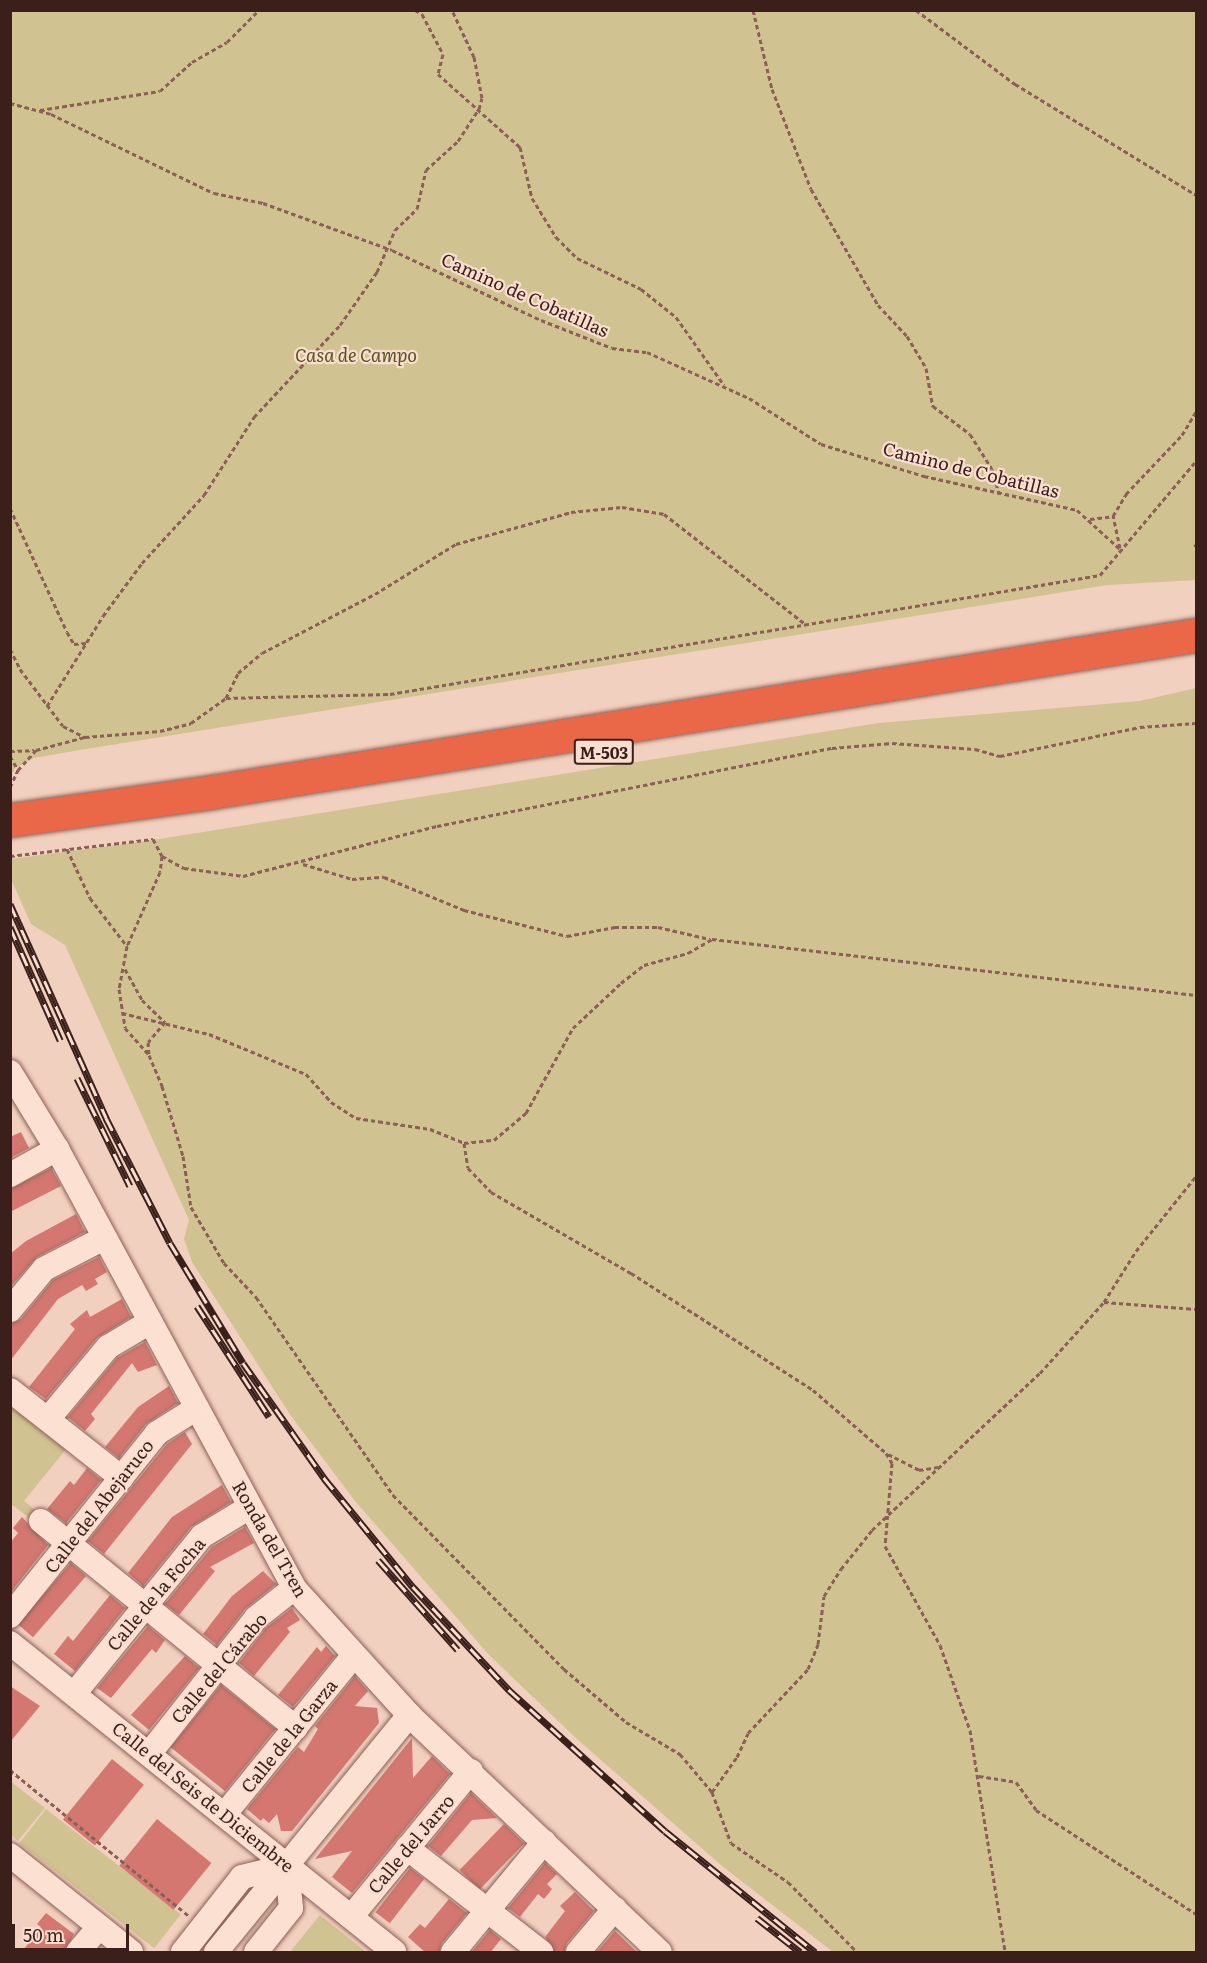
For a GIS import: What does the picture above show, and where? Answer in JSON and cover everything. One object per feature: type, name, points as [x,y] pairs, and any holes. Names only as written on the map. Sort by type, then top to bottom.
[{"type":"highway","name":"M-503","points":[[10,820],[211,792],[1197,635]]},
{"type":"highway","name":"M-503","points":[[10,842],[224,813],[1197,658]]},
{"type":"street","name":"Ronda del Tren","points":[[10,1072],[19,1100],[57,1149],[294,1588],[353,1656],[410,1714],[660,1953]]},
{"type":"street","points":[[10,1175],[57,1149]]},
{"type":"street","points":[[10,1310],[44,1269],[104,1238]]},
{"type":"street","points":[[48,1419],[108,1347],[150,1322]]},
{"type":"street","points":[[10,1390],[122,1478]]},
{"type":"street","name":"Calle del Abejaruco","points":[[10,1616],[70,1545],[157,1433],[196,1408]]},
{"type":"street","name":"Calle de la Focha","points":[[74,1694],[202,1536],[250,1506]]},
{"type":"street","points":[[41,1521],[296,1728]]},
{"type":"street","name":"Calle del Cárabo","points":[[149,1754],[256,1618],[294,1588]]},
{"type":"street","name":"Calle del Seis de Diciembre","points":[[10,1643],[394,1953]]},
{"type":"street","name":"Calle de la Garza","points":[[224,1815],[353,1656]]},
{"type":"street","points":[[216,1953],[410,1714]]},
{"type":"street","name":"Calle del Jarro","points":[[351,1917],[471,1771]]},
{"type":"street","points":[[453,1953],[544,1842]]},
{"type":"street","points":[[407,1848],[541,1953]]},
{"type":"street","points":[[10,1855],[131,1953]]},
{"type":"street","points":[[183,1953],[242,1877],[287,1866]]},
{"type":"street","points":[[256,1953],[291,1908],[287,1866]]},
{"type":"street","points":[[578,1953],[615,1908]]},
{"type":"street","points":[[78,1953],[99,1927]]},
{"type":"path","points":[[37,111],[160,91],[192,62],[227,42],[259,10]]},
{"type":"path","points":[[415,10],[422,14],[443,54],[438,74],[520,147],[532,198],[556,237],[577,258],[642,289],[676,317],[725,387]]},
{"type":"path","points":[[47,706],[86,643],[142,563],[204,495],[254,417],[340,325],[377,272],[389,249],[395,230],[417,209],[426,170],[458,141],[479,109],[482,98],[474,57],[452,10]]},
{"type":"path","points":[[753,10],[772,90],[811,189],[878,305],[907,336],[926,368],[933,406],[970,434],[992,469],[999,494]]},
{"type":"path","points":[[916,10],[1015,84],[1197,195]]},
{"type":"path","name":"Camino de Cobatillas","points":[[10,103],[37,111],[214,193],[263,203],[389,249],[541,320],[612,348],[647,352],[725,387],[821,444],[924,476],[1066,507],[1088,519],[1120,550]]},
{"type":"path","points":[[1120,550],[1113,516],[1126,494],[1182,435],[1197,412]]},
{"type":"path","points":[[226,698],[390,694],[1100,575],[1197,461]]},
{"type":"path","points":[[10,751],[36,750],[85,737],[160,731],[191,723],[226,698],[238,673],[262,653],[375,594],[456,544],[571,512],[622,507],[664,514],[804,623]]},
{"type":"path","points":[[10,508],[67,632],[74,644],[86,643]]},
{"type":"path","points":[[1088,519],[1113,516]]},
{"type":"path","points":[[10,649],[47,706],[63,726],[85,737]]},
{"type":"path","points":[[10,856],[153,839],[162,856],[184,868],[243,876],[300,864],[437,826],[832,748],[892,743],[975,749],[1000,756],[1140,727],[1197,723]]},
{"type":"path","points":[[10,787],[18,770],[36,750]]},
{"type":"path","points":[[10,756],[18,770]]},
{"type":"path","points":[[67,849],[90,898],[127,946]]},
{"type":"path","points":[[149,1055],[125,1028],[119,989],[127,946],[160,872],[162,856]]},
{"type":"path","points":[[300,864],[352,879],[384,877],[464,910],[567,936],[615,927],[658,927],[712,939],[1197,995]]},
{"type":"path","points":[[122,1012],[209,1034],[306,1074],[331,1102],[356,1118],[430,1129],[464,1143],[494,1140],[526,1113],[573,1028],[613,989],[644,965],[688,953],[712,939]]},
{"type":"path","points":[[124,967],[137,994],[165,1022]]},
{"type":"path","points":[[165,1022],[148,1042],[149,1055],[172,1111],[191,1207],[224,1263],[256,1297],[393,1495],[564,1669],[626,1722],[680,1754],[712,1792],[731,1843],[788,1882],[857,1953]]},
{"type":"path","points":[[464,1143],[468,1168],[491,1192],[631,1273],[813,1390],[886,1453],[919,1470],[939,1467]]},
{"type":"path","points":[[712,1792],[737,1758],[748,1733],[808,1669],[818,1644],[824,1596],[841,1569],[885,1517],[1040,1373],[1104,1302],[1136,1251],[1197,1176]]},
{"type":"path","points":[[1104,1302],[1197,1309]]},
{"type":"path","points":[[886,1453],[892,1463],[885,1517],[885,1545],[940,1645],[970,1730],[1005,1953]]},
{"type":"path","points":[[10,1770],[203,1927]]},
{"type":"path","points":[[979,1776],[1016,1782],[1036,1810],[1197,1914]]},
{"type":"green space","name":"Casa de Campo","points":[[11,10],[1196,11],[1196,580],[1108,585],[80,750],[34,758],[15,768],[11,776]]},
{"type":"green space","points":[[1196,688],[1196,1952],[833,1952],[722,1866],[577,1739],[489,1655],[355,1501],[291,1416],[192,1262],[184,1239],[189,1220],[65,945],[31,924],[11,879],[11,859],[141,842],[878,723],[1140,701]]},
{"type":"green space","points":[[10,1396],[71,1443],[24,1501],[38,1512],[32,1520],[11,1504]]},
{"type":"green space","points":[[10,1781],[45,1808],[18,1841],[11,1835]]},
{"type":"green space","points":[[46,1809],[181,1914],[154,1948],[20,1843]]},
{"type":"green space","points":[[320,1915],[366,1952],[290,1952]]},
{"type":"building","points":[[21,1132],[29,1148],[10,1158],[10,1137]]},
{"type":"building","points":[[51,1168],[61,1186],[10,1212],[10,1189]]},
{"type":"building","points":[[76,1214],[85,1232],[37,1257],[10,1287],[10,1254],[26,1241]]},
{"type":"building","points":[[99,1257],[107,1272],[95,1279],[98,1284],[86,1291],[82,1285],[58,1299],[10,1361],[10,1324],[21,1319],[53,1280]]},
{"type":"building","points":[[122,1299],[131,1317],[97,1338],[46,1399],[29,1387],[75,1329],[70,1324],[87,1310],[90,1317]]},
{"type":"building","points":[[145,1342],[157,1365],[138,1372],[132,1363],[91,1414],[95,1419],[85,1431],[68,1417],[117,1358]]},
{"type":"building","points":[[169,1386],[178,1403],[146,1424],[119,1458],[105,1447],[138,1407]]},
{"type":"building","points":[[185,1432],[192,1444],[104,1554],[88,1541],[167,1444]]},
{"type":"building","points":[[87,1468],[101,1480],[66,1523],[47,1509],[70,1481],[74,1485]]},
{"type":"building","points":[[222,1485],[231,1502],[191,1527],[143,1586],[128,1573],[172,1517]]},
{"type":"building","points":[[22,1517],[48,1545],[10,1593],[10,1543],[18,1533],[13,1528]]},
{"type":"building","points":[[245,1527],[254,1543],[210,1567],[215,1571],[179,1615],[165,1604],[212,1547]]},
{"type":"building","points":[[71,1563],[86,1576],[33,1637],[18,1624]]},
{"type":"building","points":[[263,1571],[276,1584],[245,1609],[217,1645],[203,1634],[232,1596]]},
{"type":"building","points":[[110,1595],[125,1608],[75,1671],[54,1654],[68,1636],[73,1641]]},
{"type":"building","points":[[292,1608],[300,1620],[287,1628],[290,1632],[254,1676],[239,1663],[266,1628]]},
{"type":"building","points":[[148,1626],[165,1640],[156,1653],[152,1649],[111,1698],[97,1688]]},
{"type":"building","points":[[326,1646],[335,1656],[293,1707],[278,1695],[317,1647],[321,1652]]},
{"type":"building","points":[[185,1656],[199,1668],[149,1730],[131,1715]]},
{"type":"building","points":[[355,1676],[368,1691],[355,1706],[377,1708],[379,1723],[292,1831],[281,1831],[277,1814],[269,1823],[263,1818],[261,1821],[247,1809],[298,1747],[304,1752],[318,1729],[315,1726]]},
{"type":"building","points":[[221,1685],[275,1729],[225,1791],[171,1747]]},
{"type":"building","points":[[10,1686],[40,1706],[10,1742]]},
{"type":"building","points":[[412,1738],[413,1778],[432,1756],[450,1774],[352,1893],[332,1877],[352,1851],[315,1859]]},
{"type":"building","points":[[112,1759],[144,1785],[95,1845],[63,1820]]},
{"type":"building","points":[[471,1793],[497,1818],[472,1820],[441,1856],[428,1846]]},
{"type":"building","points":[[157,1819],[211,1863],[174,1910],[119,1866]]},
{"type":"building","points":[[504,1824],[524,1843],[480,1889],[460,1870]]},
{"type":"building","points":[[545,1863],[557,1874],[547,1884],[552,1889],[544,1899],[538,1894],[520,1917],[508,1908]]},
{"type":"building","points":[[410,1868],[424,1879],[390,1923],[376,1912]]},
{"type":"building","points":[[575,1892],[594,1911],[567,1943],[564,1953],[555,1953],[545,1937],[565,1911],[560,1906]]},
{"type":"building","points":[[449,1899],[467,1913],[442,1943],[439,1953],[426,1953],[408,1937],[420,1924],[425,1928]]},
{"type":"building","points":[[46,1913],[74,1934],[64,1953],[21,1953],[41,1927],[37,1924]]},
{"type":"building","points":[[490,1930],[501,1939],[490,1953],[471,1953]]},
{"type":"building","points":[[615,1931],[638,1953],[596,1953]]},
{"type":"railway","points":[[10,904],[106,1118],[170,1243],[243,1363],[324,1478],[413,1587],[509,1690],[665,1831],[815,1952]]},
{"type":"railway","points":[[10,927],[60,1040]]},
{"type":"railway","points":[[77,1078],[130,1186]]},
{"type":"railway","points":[[197,1306],[269,1417]]},
{"type":"railway","points":[[378,1560],[458,1650]]},
{"type":"railway","points":[[757,1918],[800,1952]]}]
